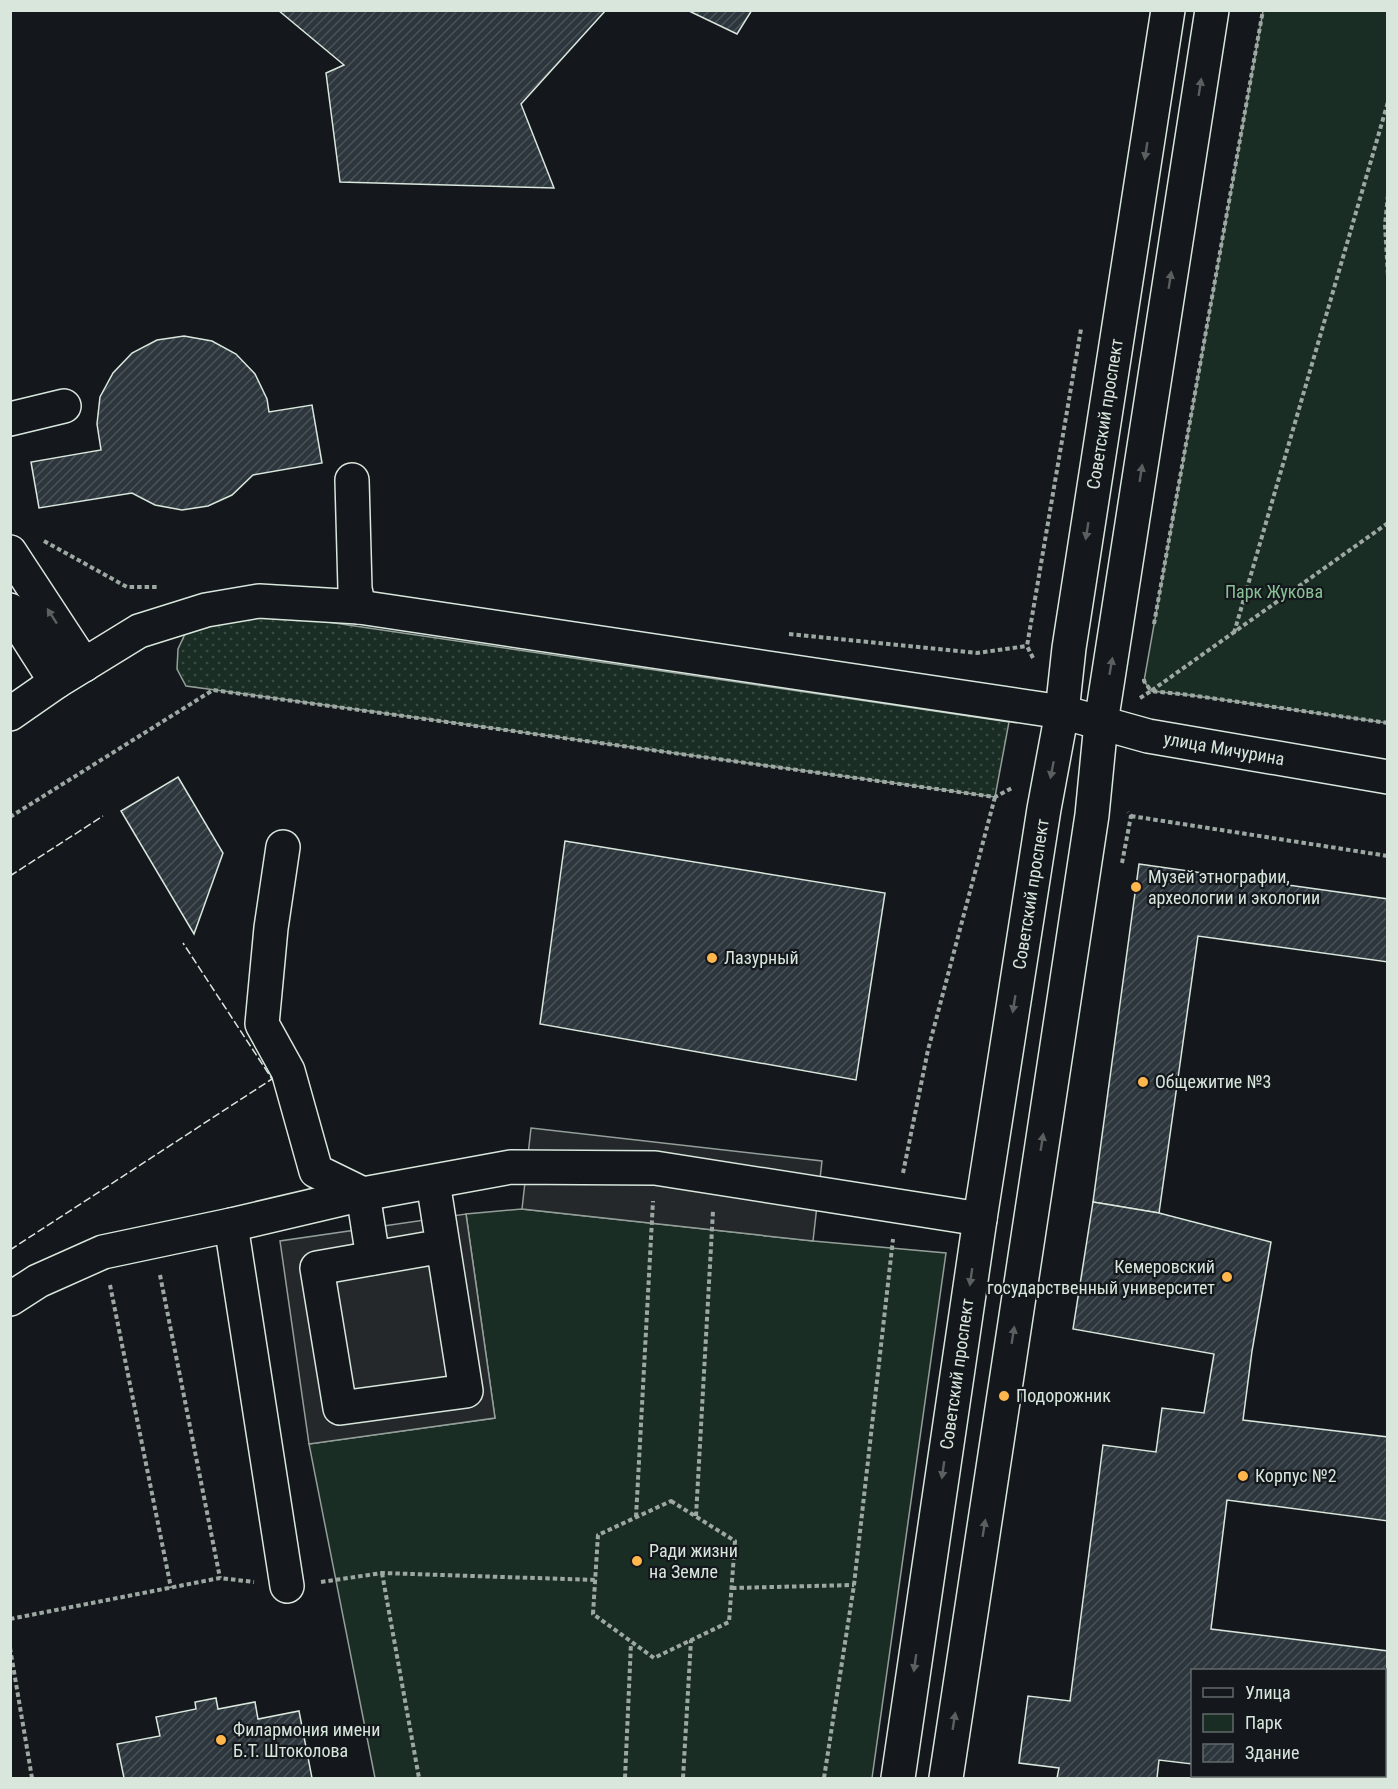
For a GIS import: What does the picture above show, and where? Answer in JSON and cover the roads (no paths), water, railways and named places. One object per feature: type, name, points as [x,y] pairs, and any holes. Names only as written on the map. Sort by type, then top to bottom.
[{"type":"main road","name":"Советский проспект","points":[[898,1779],[980,1219],[1042,821],[1062,712],[1069,648],[1168,10]]},
{"type":"main road","points":[[946,1779],[1092,815],[1101,723],[1212,10]]},
{"type":"main road","points":[[10,419],[64,406]]},
{"type":"main road","points":[[352,480],[355,589],[358,607]]},
{"type":"main road","points":[[10,552],[84,665]]},
{"type":"main road","name":"улица Мичурина","points":[[10,714],[56,682],[139,631],[206,610],[259,601],[358,607],[1062,712],[1148,736],[1388,777]]},
{"type":"main road","points":[[10,610],[56,682]]},
{"type":"main road","points":[[283,847],[271,928],[262,1024],[288,1071],[316,1171],[363,1194]]},
{"type":"main road","points":[[10,1299],[38,1281],[103,1252],[363,1194],[511,1167],[655,1168],[980,1219]]},
{"type":"main road","points":[[433,1182],[466,1391],[340,1408],[317,1268],[443,1246]]},
{"type":"main road","points":[[363,1194],[373,1258]]},
{"type":"main road","points":[[231,1225],[287,1586]]},
{"type":"place","name":"Музей этнографии, археологии и экологии","points":[[1136,887]]},
{"type":"place","name":"Лазурный","points":[[712,958]]},
{"type":"place","name":"Общежитие №3","points":[[1143,1082]]},
{"type":"place","name":"Кемеровский государственный университет","points":[[1227,1277]]},
{"type":"place","name":"Подорожник","points":[[1004,1396]]},
{"type":"place","name":"Корпус №2","points":[[1243,1476]]},
{"type":"place","name":"Ради жизни на Земле","points":[[637,1561]]},
{"type":"place","name":"Филармония имени Б.Т. Штоколова","points":[[221,1740]]},
{"type":"park label","name":"Парк Жукова","points":[[1274,592]]}]
